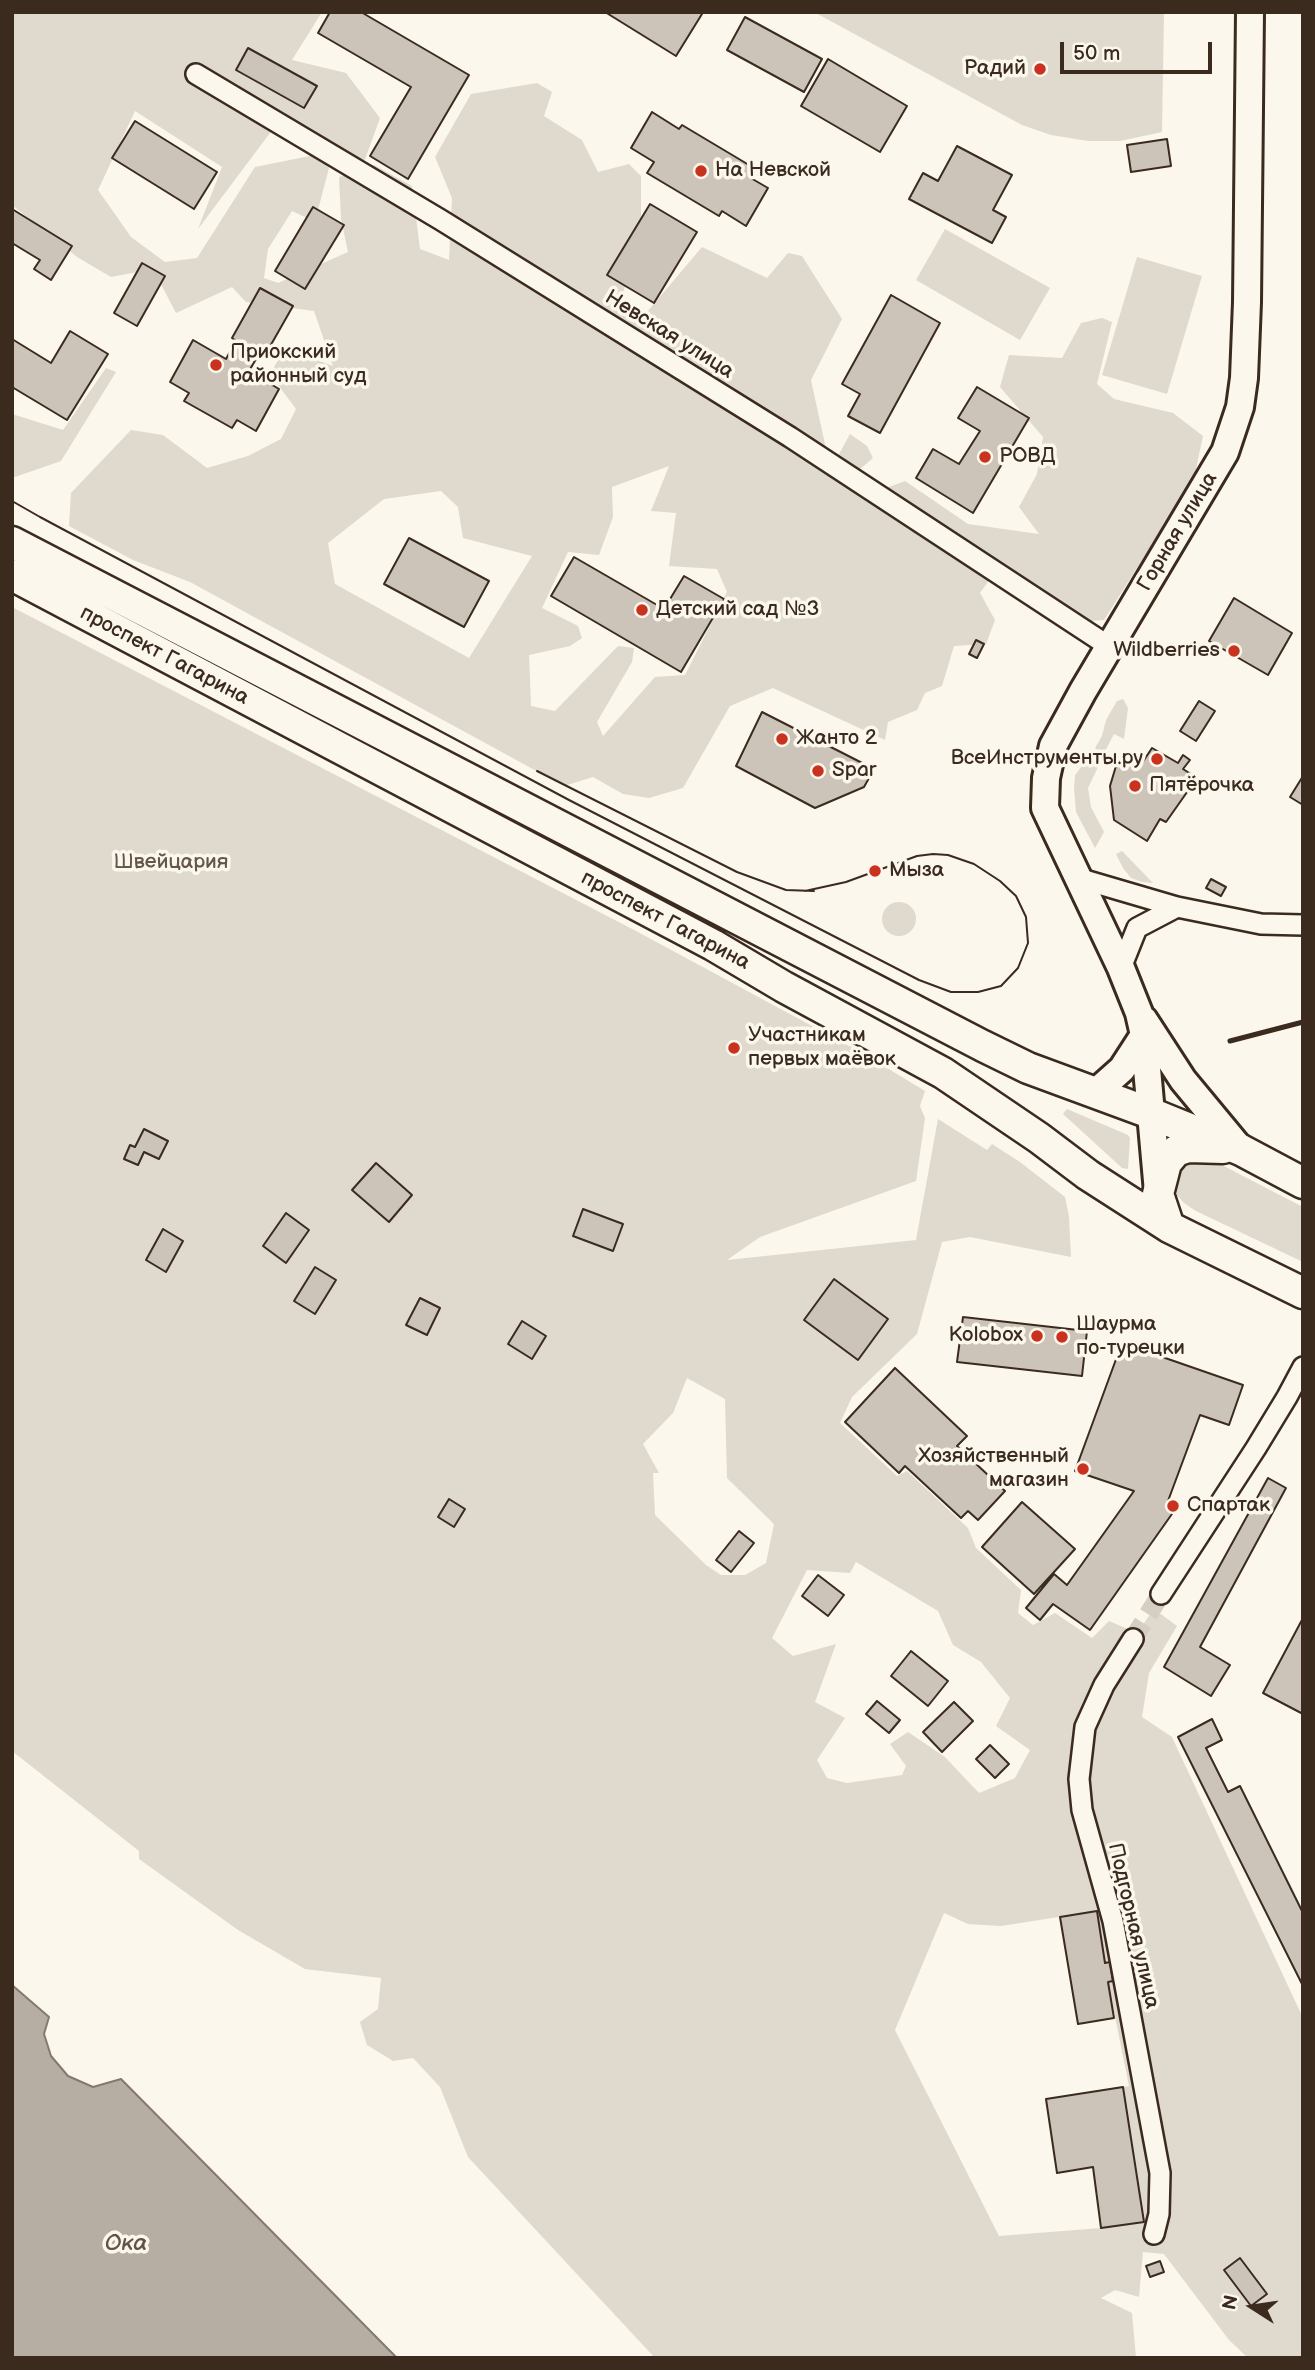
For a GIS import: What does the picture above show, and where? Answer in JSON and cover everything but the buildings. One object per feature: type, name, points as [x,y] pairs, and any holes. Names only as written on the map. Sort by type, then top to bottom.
[{"type":"main road","name":"Горная улица","points":[[1158,1194],[1141,1024],[1121,968],[1045,808],[1046,778],[1053,746],[1225,452],[1240,407],[1244,378],[1247,278],[1251,12]]},
{"type":"main road","name":"проспект Гагарина","points":[[12,542],[1028,1068],[1241,1150],[1303,1183]]},
{"type":"main road","name":"проспект Гагарина","points":[[12,575],[713,945],[784,987],[943,1073],[1088,1175],[1169,1227],[1284,1286],[1303,1293]]},
{"type":"main road","name":"Горная улица","points":[[1141,1024],[1241,1150]]},
{"type":"main road","points":[[1095,1093],[1122,1069],[1141,1024]]},
{"type":"main road","name":"проспект Гагарина","points":[[1158,1194],[1166,1163],[1176,1151],[1201,1146],[1241,1150]]},
{"type":"main road","points":[[1158,1194],[1169,1227]]},
{"type":"street","name":"Невская улица","points":[[197,74],[441,220],[790,437],[1110,647]]},
{"type":"street","points":[[1078,878],[1177,906],[1261,924],[1303,925]]},
{"type":"street","points":[[1121,968],[1137,928],[1177,906]]},
{"type":"street","points":[[1161,1594],[1256,1448],[1303,1367]]},
{"type":"street","name":"Подгорная улица","points":[[1133,1639],[1104,1685],[1085,1727],[1079,1779],[1082,1810],[1113,1921],[1160,2174],[1159,2214],[1154,2234]]},
{"type":"green space","points":[[12,12],[322,12],[292,60],[346,73],[380,118],[364,162],[282,117],[198,229],[222,167],[135,111],[98,190],[131,237],[165,262],[197,258],[255,167],[315,155],[329,168],[318,210],[307,218],[292,211],[268,249],[264,278],[278,283],[348,252],[341,219],[339,177],[374,165],[412,186],[420,249],[449,260],[452,198],[435,157],[471,94],[537,83],[552,92],[544,116],[582,140],[598,172],[629,164],[641,176],[641,226],[621,301],[647,312],[702,247],[767,278],[788,253],[802,256],[842,319],[811,380],[826,449],[838,456],[850,434],[867,446],[873,458],[860,469],[870,494],[905,481],[968,524],[1039,534],[1019,507],[1037,474],[1043,437],[1000,387],[1009,355],[1062,358],[1081,323],[1102,318],[1112,322],[1097,384],[1114,399],[1173,413],[1203,436],[1194,478],[1104,620],[1090,621],[1001,563],[980,593],[995,620],[986,644],[954,646],[942,686],[925,693],[917,710],[888,722],[885,740],[773,688],[730,706],[683,788],[649,798],[623,794],[593,777],[564,786],[190,582],[133,560],[69,526],[71,493],[131,430],[163,435],[207,468],[248,456],[281,439],[296,409],[270,374],[285,348],[333,366],[314,311],[246,302],[232,287],[176,313],[153,269],[111,277],[77,257],[12,205]],"holes":[[[669,466],[651,511],[676,513],[669,566],[717,569],[727,592],[685,675],[655,677],[603,736],[597,722],[632,662],[634,648],[618,646],[555,711],[531,706],[529,655],[570,646],[582,638],[578,626],[542,608],[568,552],[599,555],[613,517],[612,487]],[[441,491],[458,507],[463,538],[532,556],[469,658],[335,584],[328,543],[384,499]]]},
{"type":"green space","name":"Радий","points":[[814,12],[1164,12],[1162,132],[1120,141],[1088,141],[1051,135],[1022,125]]},
{"type":"green space","points":[[945,229],[1050,288],[1020,340],[916,280]]},
{"type":"green space","points":[[1137,257],[1202,276],[1167,394],[1102,375]]},
{"type":"green space","points":[[106,368],[116,372],[61,461],[12,478],[12,414],[63,430]]},
{"type":"green space","name":"Швейцария","points":[[12,607],[636,931],[864,1054],[925,1091],[920,1106],[925,1118],[916,1181],[760,1237],[727,1260],[916,1240],[938,1119],[987,1150],[992,1144],[1065,1197],[1071,1257],[970,1237],[942,1242],[917,1334],[852,1397],[840,1423],[897,1476],[907,1471],[968,1528],[976,1548],[1021,1590],[1018,1613],[1033,1625],[1055,1613],[1092,1638],[1109,1621],[1137,1633],[1154,1609],[1177,1626],[1149,1673],[1142,1717],[1172,1737],[1303,2018],[1303,2358],[1248,2358],[1229,2340],[1164,2254],[1143,2252],[1139,2297],[1115,2290],[1101,2298],[1132,2313],[1136,2358],[655,2358],[468,2157],[440,2087],[413,2058],[393,2061],[367,2045],[360,2022],[378,2009],[381,1978],[305,1969],[238,1930],[139,1859],[139,1851],[12,1751]],"holes":[[[835,1280],[888,1319],[858,1359]],[[687,1378],[725,1399],[727,1478],[774,1524],[766,1563],[745,1575],[721,1575],[706,1565],[655,1515],[653,1473],[659,1473],[643,1444],[673,1413]],[[856,1562],[938,1611],[953,1645],[981,1662],[1010,1698],[996,1726],[1030,1750],[1015,1778],[979,1793],[945,1757],[908,1732],[890,1744],[906,1766],[902,1775],[847,1783],[827,1778],[817,1760],[845,1718],[815,1702],[836,1644],[793,1656],[772,1638],[807,1570],[850,1573]],[[1097,1911],[1105,1963],[1110,1963],[1108,1982],[1129,2086],[1123,2087],[1143,2222],[999,2236],[895,2030],[944,1913],[968,1924],[1001,1926]]]},
{"type":"green space","points":[[1123,699],[1128,708],[1124,739],[1114,734],[1103,755],[1095,748],[1102,736],[1106,720],[1117,701]]},
{"type":"green space","points":[[1088,758],[1098,767],[1088,788],[1091,807],[1104,832],[1095,848],[1076,812],[1074,789],[1075,775]]},
{"type":"green space","points":[[1122,851],[1153,883],[1131,878],[1116,854]]},
{"type":"green space","points":[[899,902],[911,907],[916,919],[911,931],[899,936],[887,931],[882,919],[887,907]]},
{"type":"green space","points":[[1067,1109],[1128,1135],[1128,1169],[1122,1168],[1063,1114]]},
{"type":"green space","points":[[1199,1160],[1218,1163],[1303,1207],[1303,1262],[1184,1203],[1177,1195],[1174,1184],[1176,1176],[1181,1167]]},
{"type":"water","name":"Ока","points":[[12,1985],[49,2017],[44,2034],[51,2056],[68,2076],[93,2087],[121,2079],[397,2358],[12,2358]]},
{"type":"tunnel","points":[[1133,1639],[1161,1594]]},
{"type":"tram line","points":[[12,501],[569,800],[919,980],[951,992],[978,992],[1001,986],[1018,968],[1028,943],[1026,917],[1016,896],[1000,881],[974,864],[948,855],[917,856],[846,882],[805,891]]},
{"type":"tram line","points":[[537,771],[737,872],[786,890],[814,891]]},
{"type":"railway","points":[[1230,1041],[1303,1022]]},
{"type":"place","name":"Радий","points":[[1040,69]]},
{"type":"place","name":"На Невской","points":[[701,171]]},
{"type":"place","name":"Приокский районный суд","points":[[216,365]]},
{"type":"place","name":"РОВД","points":[[985,457]]},
{"type":"place","name":"Детский сад №3","points":[[642,610]]},
{"type":"place","name":"Wildberries","points":[[1234,651]]},
{"type":"place","name":"Жанто 2","points":[[782,739]]},
{"type":"place","name":"ВсеИнструменты.ру","points":[[1157,759]]},
{"type":"place","name":"Spar","points":[[818,771]]},
{"type":"place","name":"Пятёрочка","points":[[1135,786]]},
{"type":"place","name":"Мыза","points":[[875,871]]},
{"type":"place","name":"Участникам первых маёвок","points":[[734,1048]]},
{"type":"place","name":"Kolobox","points":[[1037,1336]]},
{"type":"place","name":"Шаурма по-турецки","points":[[1062,1337]]},
{"type":"place","name":"Хозяйственный магазин","points":[[1083,1469]]},
{"type":"place","name":"Спартак","points":[[1173,1506]]}]
